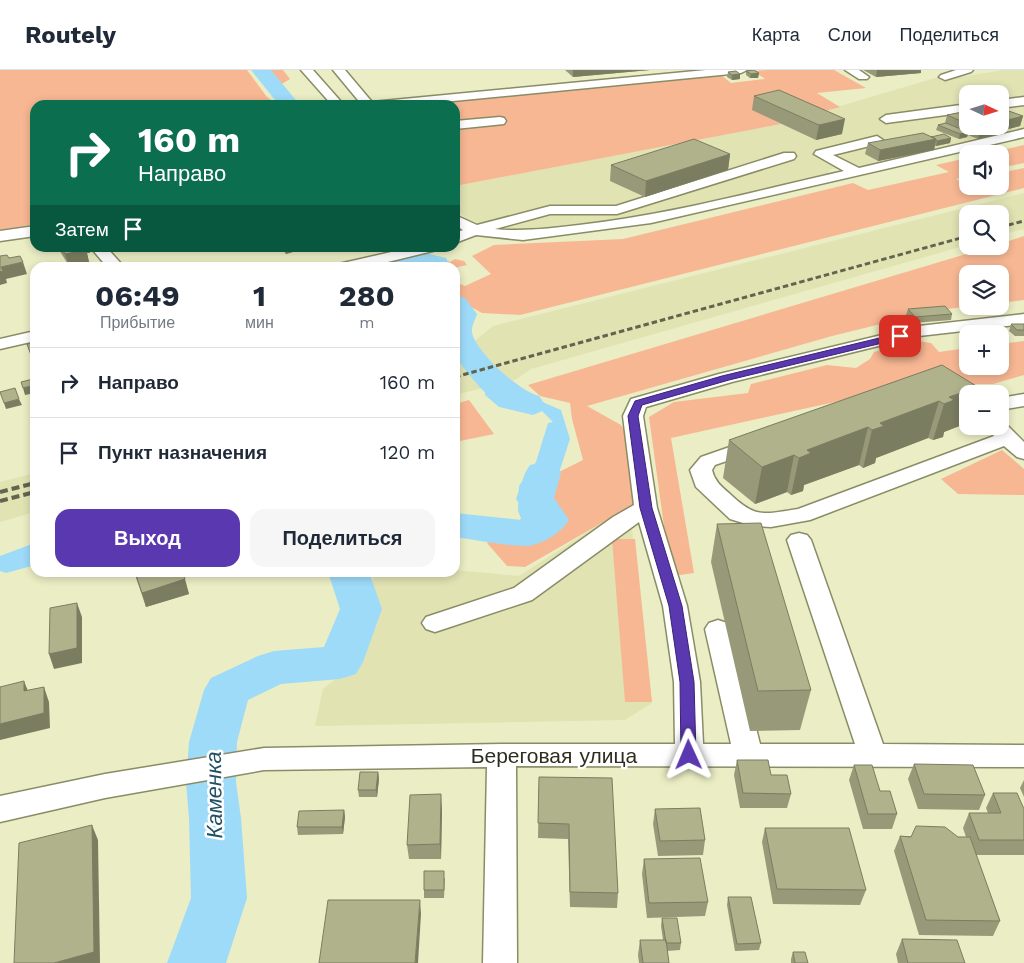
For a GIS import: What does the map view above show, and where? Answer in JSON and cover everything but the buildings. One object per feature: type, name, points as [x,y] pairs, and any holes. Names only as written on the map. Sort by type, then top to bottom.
[{"type":"street","points":[[307,70],[334,100]]},
{"type":"street","points":[[339,70],[364,100]]},
{"type":"street","points":[[427,100],[565,87],[592,80],[741,70]]},
{"type":"street","points":[[851,70],[863,77]]},
{"type":"street","points":[[945,74],[967,70]]},
{"type":"street","points":[[554,76],[565,87]]},
{"type":"street","points":[[1009,103],[1024,101]]},
{"type":"street","points":[[886,119],[959,109]]},
{"type":"street","points":[[460,125],[500,121]]},
{"type":"street","points":[[460,222],[477,231],[522,235],[599,227],[651,219],[1024,133]]},
{"type":"street","points":[[857,172],[821,154],[877,140]]},
{"type":"street","points":[[460,236],[487,226],[550,210],[617,210],[788,156]]},
{"type":"street","points":[[0,236],[30,231]]},
{"type":"street","points":[[103,252],[112,262]]},
{"type":"street","points":[[365,262],[409,252]]},
{"type":"street","points":[[689,755],[687,682],[676,606],[646,508],[633,416],[638,403],[726,378],[919,331],[1024,319]]},
{"type":"street","points":[[0,344],[30,337]]},
{"type":"street","points":[[1009,402],[1024,400]]},
{"type":"street","points":[[774,439],[708,461],[701,470],[704,482],[738,514],[753,519],[771,520],[802,515],[995,435]]},
{"type":"street","points":[[1005,435],[1024,453]]},
{"type":"street","points":[[435,623],[523,594],[621,522],[646,508]]},
{"type":"street","points":[[798,540],[873,756]]},
{"type":"street","points":[[718,629],[748,755]]},
{"type":"street","points":[[500,963],[502,755]]},
{"type":"street","name":"Береговая улица","points":[[0,809],[105,786],[264,759],[502,755],[1024,756]]},
{"type":"shaded area","points":[[0,70],[247,70],[271,100],[30,100],[30,225],[0,230]]},
{"type":"shaded area","points":[[262,70],[283,70],[290,79],[275,88]]},
{"type":"shaded area","points":[[834,70],[866,88],[817,93],[840,107],[803,117],[753,110],[781,124],[460,185],[460,100],[721,75],[731,83],[765,79],[754,71]]},
{"type":"shaded area","points":[[1004,70],[1024,70],[1024,128],[1009,132],[1009,85],[959,85],[959,135],[999,135],[933,153],[860,168],[831,169],[823,178],[663,212],[549,228],[506,231],[487,226],[460,214],[460,185],[780,124],[752,110],[803,117],[942,76],[948,79]]},
{"type":"shaded area","points":[[1024,145],[1024,163],[1009,166],[1009,148]]},
{"type":"shaded area","points":[[959,160],[959,178],[956,179],[959,180],[959,195],[996,195],[520,315],[482,313],[460,301],[460,284],[465,286],[491,274],[472,256],[494,245],[623,239],[853,183],[868,190],[949,172],[936,165]]},
{"type":"shaded area","points":[[1024,168],[1024,188],[1009,192],[1009,171]]},
{"type":"shaded area","points":[[1024,193],[1024,229],[1009,233],[1009,205],[976,205]]},
{"type":"shaded area","points":[[959,209],[959,247],[531,369],[515,380],[460,394],[460,353],[493,326]]},
{"type":"shaded area","points":[[1024,236],[1024,300],[1009,302],[1009,265],[959,265],[959,308],[934,311],[832,336],[587,406],[621,425],[630,439],[633,505],[525,567],[507,566],[487,543],[532,511],[547,478],[583,460],[572,419],[570,403],[540,396],[528,385],[963,255],[1009,255],[1009,241]]},
{"type":"shaded area","points":[[436,257],[450,262],[421,262]]},
{"type":"shaded area","points":[[455,259],[464,261],[467,265],[460,267],[460,262],[450,262]]},
{"type":"shaded area","points":[[918,341],[931,343],[939,352],[959,349],[959,375],[1009,375],[1009,343],[1024,341],[1024,375],[993,384],[917,384],[671,438],[694,573],[680,575],[670,570],[649,417],[674,402],[748,393],[751,384],[827,365],[856,368],[870,359],[874,352]]},
{"type":"shaded area","points":[[469,400],[494,434],[460,441],[460,403]]},
{"type":"shaded area","points":[[1002,450],[1024,469],[1024,495],[958,494],[941,479]]},
{"type":"shaded area","points":[[30,474],[30,513],[0,522],[0,482]]},
{"type":"shaded area","points":[[612,516],[632,529],[652,703],[625,720],[315,726],[323,689],[357,662],[373,577],[460,577],[460,570],[519,576]]},
{"type":"shaded area","points":[[612,539],[635,539],[652,702],[625,702]]},
{"type":"water","points":[[460,302],[462,303],[475,350],[484,364],[476,367],[467,357],[460,356]]},
{"type":"water","points":[[491,371],[501,375],[500,380],[504,386],[527,394],[528,400],[538,400],[561,410],[570,439],[555,485],[550,520],[527,533],[518,511],[519,486],[536,462],[548,423],[553,422],[542,411],[533,415],[499,407],[485,395],[485,384],[477,378],[476,373]]},
{"type":"water","points":[[30,545],[30,566],[6,573],[0,571],[0,556]]},
{"type":"waterway","name":"Каменка","points":[[261,70],[286,100]]},
{"type":"waterway","name":"Каменка","points":[[405,256],[428,262]]},
{"type":"waterway","name":"Каменка","points":[[460,311],[462,314],[460,319]]},
{"type":"waterway","name":"Каменка","points":[[460,342],[499,388],[520,402],[527,403]]},
{"type":"waterway","name":"Каменка","points":[[460,526],[527,533],[550,520],[535,499],[543,473]]},
{"type":"waterway","name":"Каменка","points":[[196,963],[201,954],[219,898],[215,818],[211,782],[213,742],[227,690],[274,668],[340,662],[361,609],[350,577]]},
{"type":"railway","points":[[1009,225],[1024,221]]},
{"type":"railway","points":[[460,376],[959,238]]},
{"type":"railway","points":[[0,492],[30,484]]},
{"type":"railway","points":[[0,501],[30,493]]},
{"type":"route","points":[[689,755],[687,682],[676,606],[646,508],[633,416],[638,403],[726,378],[900,336]]}]
